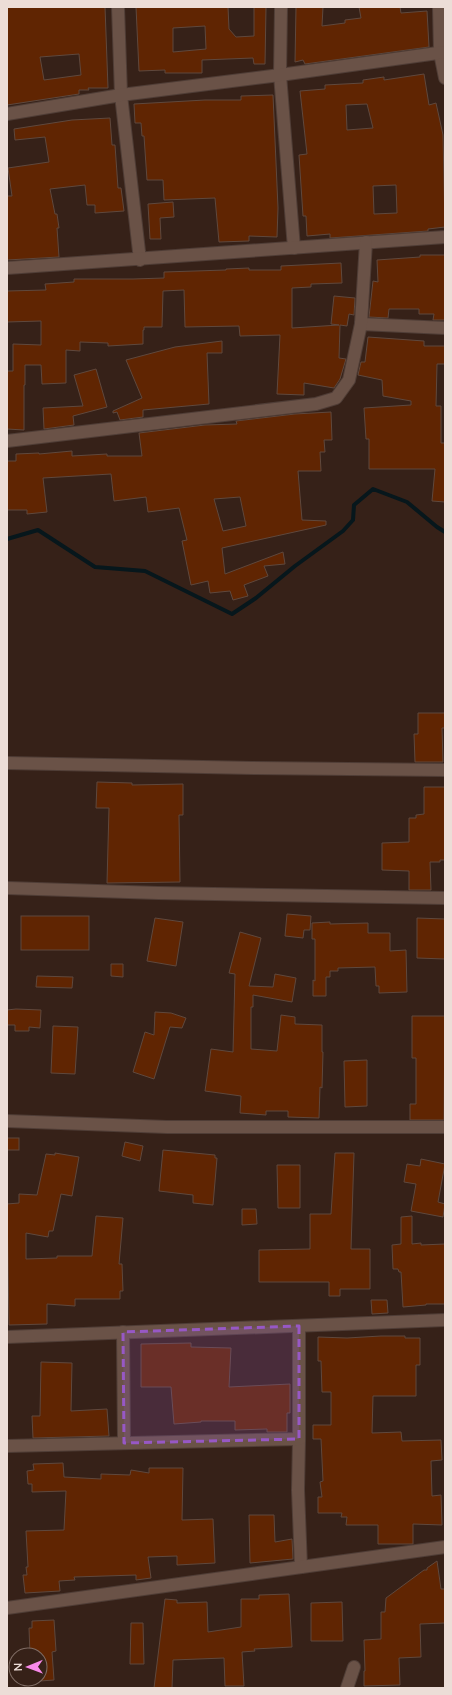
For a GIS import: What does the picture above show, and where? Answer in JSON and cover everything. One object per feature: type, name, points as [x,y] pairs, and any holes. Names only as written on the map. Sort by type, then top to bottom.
[{"type":"street","points":[[118,7],[121,95],[140,260]]},
{"type":"street","points":[[281,7],[280,75],[294,248]]},
{"type":"street","points":[[439,7],[445,78]]},
{"type":"street","points":[[7,114],[121,95],[280,75],[442,52]]},
{"type":"street","points":[[7,268],[140,260],[366,242],[445,238]]},
{"type":"street","points":[[7,441],[316,404],[336,398],[349,380],[361,324],[366,242]]},
{"type":"street","points":[[361,324],[445,328]]},
{"type":"street","points":[[7,762],[253,768],[445,770]]},
{"type":"street","points":[[7,888],[166,894],[445,898]]},
{"type":"street","points":[[7,1121],[167,1127],[445,1127]]},
{"type":"street","points":[[7,1336],[445,1320]]},
{"type":"street","points":[[299,1326],[298,1490],[301,1567]]},
{"type":"street","points":[[123,1332],[124,1443]]},
{"type":"street","points":[[7,1446],[299,1439]]},
{"type":"street","points":[[7,1608],[445,1547]]},
{"type":"street","points":[[347,1688],[354,1667]]},
{"type":"highlighted area","points":[[299,1326],[299,1439],[124,1443],[123,1332]]},
{"type":"building","points":[[7,7],[105,7],[108,88],[88,88],[89,90],[79,90],[79,94],[7,105]],"holes":[[[79,54],[81,75],[44,80],[40,57]]]},
{"type":"building","points":[[136,7],[228,7],[229,29],[236,37],[254,36],[254,7],[266,7],[265,64],[254,64],[253,58],[202,60],[202,73],[165,73],[165,70],[139,71]],"holes":[[[205,26],[206,49],[173,52],[173,28]]]},
{"type":"building","points":[[296,7],[323,7],[322,26],[345,23],[345,20],[361,18],[359,7],[400,7],[401,13],[427,11],[429,47],[305,64],[303,60],[295,62]]},
{"type":"building","points":[[424,74],[429,105],[436,103],[443,135],[445,227],[428,229],[428,231],[330,238],[330,234],[307,236],[306,216],[303,216],[299,155],[307,154],[300,91],[325,89],[325,85],[363,83],[363,80],[384,77],[384,80]],"holes":[[[367,104],[373,128],[347,130],[346,105]],[[396,185],[397,213],[374,214],[373,186]]]},
{"type":"building","points":[[273,95],[278,208],[277,237],[249,236],[249,241],[219,242],[215,198],[164,200],[163,180],[147,180],[144,136],[142,136],[141,123],[135,123],[134,104],[205,100],[241,100],[241,96]]},
{"type":"building","points":[[110,118],[112,145],[115,145],[118,188],[121,188],[124,211],[95,213],[95,205],[87,205],[85,185],[50,189],[59,228],[57,228],[59,257],[7,260],[7,196],[12,196],[8,168],[49,162],[45,137],[15,140],[14,129],[72,120]]},
{"type":"building","points":[[173,202],[174,217],[160,218],[161,239],[150,239],[148,204]]},
{"type":"building","points":[[420,255],[445,255],[445,320],[433,320],[434,314],[419,314],[419,309],[389,309],[388,318],[369,317],[373,281],[378,282],[377,260],[420,257]]},
{"type":"building","points":[[341,263],[342,283],[311,284],[311,287],[292,288],[292,328],[339,325],[331,324],[334,296],[355,298],[354,315],[349,314],[347,326],[340,325],[339,358],[346,359],[340,379],[334,388],[304,383],[304,395],[277,394],[280,335],[240,336],[239,326],[185,327],[184,290],[163,291],[162,327],[144,327],[143,344],[108,346],[108,343],[80,342],[80,351],[66,350],[66,383],[42,384],[41,365],[25,365],[24,430],[7,429],[7,371],[13,371],[13,344],[41,345],[41,321],[7,322],[7,291],[46,290],[45,284],[74,282],[74,279],[164,278],[164,272],[249,268],[249,270],[281,270],[281,266]]},
{"type":"building","points":[[368,337],[424,341],[424,346],[445,346],[445,364],[437,364],[436,406],[441,406],[441,443],[445,443],[445,502],[432,501],[435,469],[369,469],[369,439],[366,439],[364,408],[411,405],[411,401],[383,396],[382,380],[358,375],[361,362],[365,362]]},
{"type":"building","points":[[222,341],[222,353],[207,353],[209,404],[143,410],[143,417],[120,420],[117,412],[113,413],[113,411],[142,398],[126,360],[175,347]]},
{"type":"building","points":[[96,369],[107,407],[73,416],[74,425],[44,429],[43,408],[83,406],[74,375]]},
{"type":"building","points":[[331,412],[332,440],[324,440],[325,452],[320,452],[321,471],[298,471],[302,520],[326,521],[326,525],[222,548],[225,574],[283,552],[285,564],[264,566],[268,576],[244,585],[248,596],[233,600],[230,591],[210,593],[208,581],[191,585],[182,541],[187,540],[179,508],[148,512],[146,497],[114,501],[111,474],[43,478],[47,512],[27,514],[27,510],[7,510],[7,461],[16,461],[16,454],[39,454],[72,451],[72,456],[107,454],[107,456],[142,456],[139,433],[205,425],[237,424],[236,421],[295,414]],"holes":[[[240,497],[246,526],[223,531],[214,499]]]},
{"type":"building","points":[[418,713],[445,713],[445,728],[442,728],[443,762],[415,762],[414,734],[418,734]]},
{"type":"building","points":[[97,782],[132,783],[132,785],[183,784],[183,815],[179,815],[180,882],[107,883],[109,808],[96,808]]},
{"type":"building","points":[[424,787],[445,787],[445,860],[440,860],[440,862],[430,862],[431,890],[409,890],[409,871],[382,870],[382,843],[409,842],[409,818],[416,818],[416,815],[424,814]]},
{"type":"building","points":[[287,914],[311,916],[310,930],[304,930],[303,938],[285,936]]},
{"type":"building","points":[[21,916],[89,916],[89,950],[21,950]]},
{"type":"building","points":[[155,918],[183,922],[176,966],[147,961]]},
{"type":"building","points":[[417,918],[445,919],[445,959],[417,958]]},
{"type":"building","points":[[330,922],[330,924],[368,923],[368,933],[390,933],[390,951],[406,950],[407,992],[379,993],[379,986],[376,986],[375,967],[338,968],[338,971],[330,971],[330,977],[326,977],[326,996],[313,996],[313,980],[315,981],[315,939],[312,939],[312,923]]},
{"type":"building","points":[[240,932],[261,938],[249,986],[273,987],[275,974],[296,978],[292,1002],[253,995],[253,1007],[251,1007],[251,1049],[277,1051],[281,1015],[295,1017],[295,1024],[322,1025],[322,1088],[320,1087],[319,1118],[288,1117],[288,1111],[266,1111],[266,1115],[240,1113],[241,1096],[205,1091],[211,1049],[233,1052],[235,974],[229,973]]},
{"type":"building","points":[[111,964],[123,964],[123,977],[111,976]]},
{"type":"building","points":[[37,976],[73,977],[72,988],[36,987]]},
{"type":"building","points":[[7,1010],[41,1010],[40,1028],[29,1027],[29,1031],[15,1031],[15,1025],[7,1025]]},
{"type":"building","points":[[155,1012],[171,1013],[186,1018],[182,1028],[170,1027],[154,1079],[133,1072],[145,1032],[154,1035]]},
{"type":"building","points":[[412,1016],[445,1016],[444,1120],[410,1120],[410,1104],[416,1104],[416,1058],[412,1058]]},
{"type":"building","points":[[53,1026],[78,1027],[75,1074],[51,1073]]},
{"type":"building","points":[[367,1060],[367,1106],[345,1107],[344,1061]]},
{"type":"building","points":[[7,1138],[19,1138],[19,1150],[7,1150]]},
{"type":"building","points":[[125,1142],[143,1146],[140,1161],[122,1156]]},
{"type":"building","points":[[163,1150],[215,1155],[215,1158],[217,1158],[213,1205],[193,1203],[193,1195],[159,1191]]},
{"type":"building","points":[[55,1153],[79,1157],[72,1196],[61,1194],[53,1231],[49,1231],[48,1237],[26,1233],[26,1259],[57,1258],[57,1256],[92,1256],[96,1216],[123,1218],[119,1264],[122,1264],[123,1291],[120,1291],[120,1299],[75,1299],[75,1306],[47,1304],[47,1324],[9,1325],[7,1204],[19,1203],[19,1194],[37,1195],[46,1154],[55,1155]]},
{"type":"building","points":[[335,1153],[354,1153],[351,1249],[370,1249],[370,1289],[340,1289],[340,1296],[329,1296],[329,1282],[259,1282],[259,1250],[310,1249],[310,1214],[331,1214]]},
{"type":"building","points":[[421,1159],[445,1164],[438,1202],[445,1204],[443,1217],[411,1211],[416,1184],[404,1182],[407,1164],[420,1166]]},
{"type":"building","points":[[277,1165],[300,1165],[300,1208],[278,1208]]},
{"type":"building","points":[[242,1209],[256,1209],[257,1224],[242,1225]]},
{"type":"building","points":[[412,1216],[412,1244],[445,1244],[445,1304],[426,1304],[403,1307],[401,1272],[399,1272],[398,1269],[393,1269],[392,1245],[401,1244],[401,1217]]},
{"type":"building","points":[[371,1300],[387,1300],[388,1313],[372,1314]]},
{"type":"building","points":[[405,1336],[405,1338],[420,1338],[420,1365],[416,1365],[416,1396],[373,1396],[372,1433],[401,1432],[402,1441],[441,1440],[442,1460],[431,1461],[432,1496],[441,1495],[442,1525],[413,1524],[413,1544],[378,1544],[378,1525],[346,1525],[347,1517],[341,1517],[342,1513],[318,1513],[318,1497],[322,1497],[320,1482],[323,1481],[321,1439],[313,1439],[313,1425],[331,1425],[331,1392],[322,1392],[321,1361],[318,1361],[318,1337],[347,1338]]},
{"type":"building","points":[[191,1343],[191,1347],[231,1348],[229,1387],[290,1384],[290,1413],[287,1413],[287,1432],[267,1432],[267,1429],[235,1430],[235,1421],[201,1421],[174,1424],[171,1387],[141,1387],[141,1344]]},
{"type":"building","points":[[41,1362],[72,1363],[71,1411],[107,1409],[109,1436],[33,1438],[32,1416],[40,1416]]},
{"type":"building","points":[[63,1463],[64,1477],[101,1479],[101,1474],[130,1475],[131,1470],[149,1473],[149,1468],[183,1468],[182,1520],[213,1519],[215,1563],[177,1565],[177,1556],[148,1557],[151,1578],[136,1580],[136,1575],[74,1577],[75,1580],[59,1581],[60,1591],[25,1593],[23,1575],[27,1575],[26,1567],[28,1567],[26,1531],[64,1530],[66,1491],[32,1492],[32,1484],[28,1484],[27,1471],[34,1470],[33,1464]]},
{"type":"building","points":[[249,1515],[274,1515],[275,1542],[292,1539],[293,1559],[250,1563]]},
{"type":"building","points":[[437,1561],[441,1589],[445,1589],[445,1623],[420,1624],[421,1657],[399,1658],[400,1685],[364,1686],[364,1640],[381,1639],[381,1612],[385,1612],[386,1598],[424,1570],[427,1570],[427,1568]]},
{"type":"building","points":[[289,1594],[292,1647],[254,1649],[255,1651],[242,1652],[244,1686],[225,1686],[224,1658],[173,1660],[172,1688],[154,1688],[165,1599],[177,1600],[177,1603],[207,1602],[208,1632],[241,1627],[241,1599],[259,1599],[259,1595]]},
{"type":"building","points":[[342,1602],[343,1641],[311,1641],[311,1603]]},
{"type":"building","points":[[54,1620],[56,1651],[52,1652],[54,1680],[48,1680],[48,1647],[30,1647],[29,1628],[32,1628],[32,1621]]},
{"type":"building","points":[[131,1623],[143,1623],[144,1664],[130,1664]]},
{"type":"waterway","points":[[7,539],[38,530],[95,567],[145,571],[232,614],[256,598],[295,566],[343,531],[353,520],[354,505],[373,489],[407,502],[445,532]]}]
